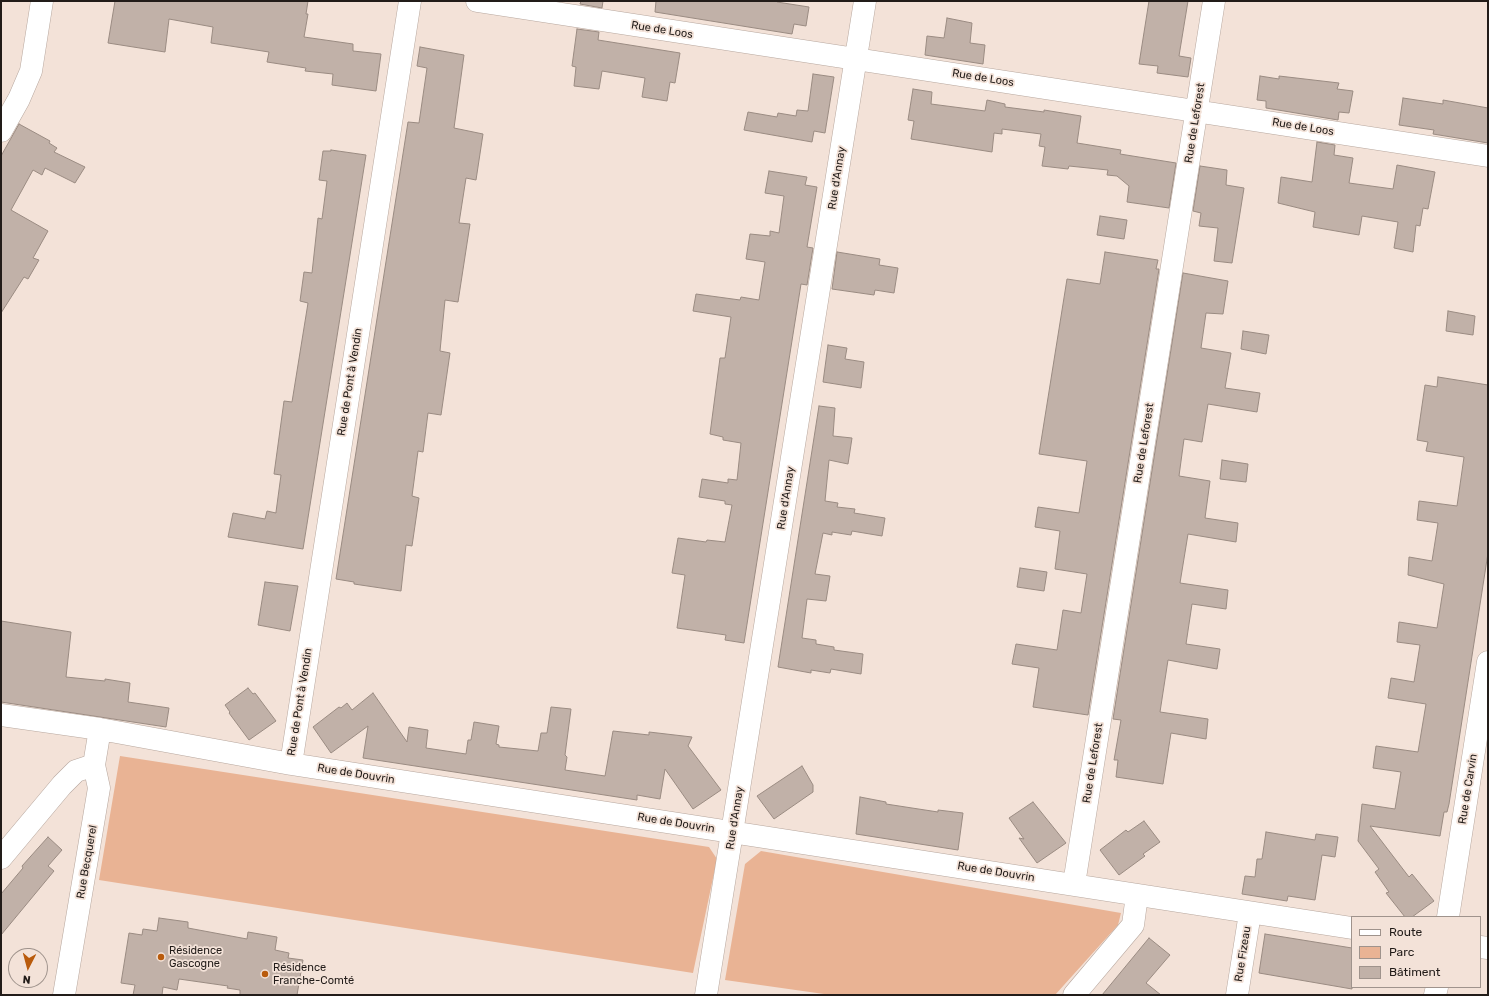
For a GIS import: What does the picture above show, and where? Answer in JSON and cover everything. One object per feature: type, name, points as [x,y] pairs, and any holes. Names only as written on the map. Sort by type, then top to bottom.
[{"type":"street","points":[[1,131],[19,99],[31,71],[42,1]]},
{"type":"street","name":"Rue de Pont à Vendin","points":[[291,764],[410,1]]},
{"type":"street","name":"Rue de Loos","points":[[477,1],[1488,156]]},
{"type":"street","name":"Rue d'Annay","points":[[706,995],[865,1]]},
{"type":"street","name":"Rue de Leforest","points":[[1074,884],[1214,1]]},
{"type":"street","name":"Rue de Carvin","points":[[1448,916],[1488,662]]},
{"type":"street","name":"Rue de Douvrin","points":[[1,715],[100,729],[291,764],[1351,928]]},
{"type":"street","name":"Rue Becquerel","points":[[64,995],[99,788],[94,765],[100,729]]},
{"type":"street","points":[[1,858],[62,785],[76,771],[94,765]]},
{"type":"street","points":[[1074,995],[1132,925],[1137,895]]},
{"type":"street","name":"Rue Fizeau","points":[[1236,995],[1250,913]]},
{"type":"green space","points":[[120,756],[709,847],[717,859],[693,973],[99,880]]},
{"type":"green space","points":[[761,851],[1121,913],[1118,925],[1055,995],[831,995],[725,980],[745,864]]},
{"type":"building","points":[[115,1],[308,1],[306,14],[308,14],[304,37],[353,44],[353,51],[381,54],[376,91],[332,85],[333,74],[305,71],[306,68],[267,62],[269,52],[211,43],[213,27],[169,19],[165,52],[108,43]]},
{"type":"building","points":[[581,1],[603,1],[602,8],[580,4]]},
{"type":"building","points":[[656,1],[777,1],[809,7],[806,26],[794,24],[792,34],[655,12]]},
{"type":"building","points":[[1149,1],[1188,1],[1179,56],[1191,58],[1188,77],[1157,73],[1158,66],[1139,64]]},
{"type":"building","points":[[947,18],[972,23],[970,43],[985,45],[983,64],[925,55],[927,36],[944,38]]},
{"type":"building","points":[[577,29],[599,32],[598,40],[680,53],[675,83],[670,82],[667,101],[642,97],[645,78],[602,71],[599,89],[574,86],[576,67],[572,66]]},
{"type":"building","points":[[420,47],[464,55],[454,128],[483,134],[476,180],[466,178],[459,223],[470,224],[458,302],[445,300],[440,351],[450,353],[441,415],[428,413],[423,452],[418,451],[412,496],[419,498],[412,546],[406,545],[401,591],[354,584],[354,582],[336,579],[408,122],[419,123],[427,68],[417,66]]},
{"type":"building","points":[[813,74],[834,77],[825,133],[814,131],[812,142],[744,130],[748,112],[777,117],[778,113],[796,116],[797,110],[808,111]]},
{"type":"building","points":[[1260,76],[1279,79],[1279,76],[1339,83],[1337,89],[1353,91],[1349,113],[1339,112],[1338,120],[1266,108],[1266,101],[1257,100]]},
{"type":"building","points":[[913,89],[932,92],[931,104],[985,111],[987,100],[1005,104],[1005,107],[1044,112],[1044,110],[1081,116],[1077,143],[1121,150],[1120,154],[1176,163],[1169,208],[1127,202],[1129,186],[1117,176],[1107,175],[1108,170],[1069,166],[1068,169],[1042,166],[1045,147],[1039,146],[1041,134],[1002,129],[1002,134],[994,133],[992,152],[911,139],[914,121],[908,120]]},
{"type":"building","points":[[1403,98],[1443,104],[1443,100],[1488,108],[1488,143],[1433,134],[1434,130],[1399,125]]},
{"type":"building","points":[[19,124],[50,141],[49,143],[57,148],[54,152],[85,167],[75,183],[45,168],[42,175],[33,170],[11,210],[48,231],[33,258],[39,260],[28,279],[24,277],[1,313],[1,156]]},
{"type":"building","points":[[1317,142],[1335,145],[1334,155],[1353,158],[1349,183],[1393,189],[1397,165],[1435,172],[1428,209],[1423,208],[1420,226],[1416,225],[1413,252],[1394,248],[1398,222],[1362,216],[1359,235],[1313,227],[1315,212],[1278,203],[1281,177],[1312,182]]},
{"type":"building","points":[[331,150],[366,155],[303,549],[228,537],[233,513],[265,519],[267,511],[276,513],[281,475],[274,474],[284,401],[292,402],[308,303],[300,301],[304,272],[312,273],[318,218],[322,219],[327,181],[319,180],[323,151]]},
{"type":"building","points":[[1200,166],[1227,170],[1226,185],[1244,188],[1232,263],[1214,261],[1218,228],[1199,226],[1201,213],[1193,211]]},
{"type":"building","points":[[769,171],[807,177],[805,185],[817,187],[807,247],[813,248],[807,285],[801,284],[744,643],[725,640],[726,635],[677,628],[685,575],[672,573],[678,538],[706,542],[707,540],[725,542],[732,505],[725,504],[725,501],[699,497],[702,479],[728,483],[728,479],[737,480],[741,443],[723,440],[723,437],[710,434],[720,358],[725,358],[731,317],[693,311],[696,294],[740,300],[741,297],[759,300],[765,262],[746,259],[750,234],[770,236],[770,231],[779,233],[784,196],[765,193]]},
{"type":"building","points":[[1100,216],[1127,220],[1124,239],[1097,235]]},
{"type":"building","points":[[837,252],[880,259],[879,265],[898,268],[894,293],[875,290],[874,295],[832,289]]},
{"type":"building","points":[[1105,252],[1158,260],[1156,269],[1159,269],[1088,715],[1033,707],[1039,668],[1012,664],[1016,644],[1057,650],[1063,610],[1081,613],[1087,574],[1055,569],[1060,531],[1035,527],[1038,507],[1079,513],[1087,461],[1039,454],[1067,279],[1100,284]]},
{"type":"building","points":[[1183,273],[1228,281],[1223,314],[1206,313],[1201,348],[1231,353],[1225,388],[1260,393],[1257,412],[1208,404],[1202,442],[1184,439],[1179,476],[1210,481],[1205,518],[1238,523],[1236,542],[1188,534],[1180,583],[1228,590],[1226,609],[1192,604],[1186,644],[1220,649],[1217,669],[1168,660],[1160,712],[1208,719],[1206,739],[1171,733],[1163,784],[1116,777],[1118,760],[1114,760],[1121,720],[1113,719]]},
{"type":"building","points":[[1448,311],[1475,316],[1473,335],[1446,331]]},
{"type":"building","points":[[1243,331],[1269,335],[1266,354],[1241,349]]},
{"type":"building","points":[[828,345],[847,348],[845,359],[864,362],[861,388],[823,382]]},
{"type":"building","points":[[1438,377],[1488,385],[1488,553],[1449,804],[1447,812],[1444,812],[1440,836],[1370,826],[1409,877],[1412,874],[1434,901],[1413,916],[1404,916],[1386,893],[1389,892],[1375,872],[1379,869],[1358,841],[1362,804],[1395,809],[1401,772],[1373,768],[1376,746],[1418,752],[1426,704],[1388,698],[1391,678],[1414,682],[1420,645],[1397,642],[1399,622],[1437,628],[1444,584],[1408,575],[1409,557],[1432,561],[1438,523],[1417,520],[1419,501],[1457,506],[1464,457],[1426,451],[1428,442],[1417,440],[1425,385],[1437,387]]},
{"type":"building","points":[[819,406],[835,408],[833,436],[852,438],[848,464],[829,460],[825,501],[838,503],[837,507],[855,509],[854,513],[885,518],[882,536],[852,531],[851,535],[832,532],[832,535],[823,533],[815,574],[830,576],[826,601],[807,599],[802,638],[816,640],[816,644],[834,647],[834,650],[863,654],[861,674],[831,669],[830,673],[811,670],[811,673],[778,667]]},
{"type":"building","points":[[1222,460],[1248,464],[1246,482],[1220,479]]},
{"type":"building","points":[[1020,568],[1047,572],[1044,591],[1017,587]]},
{"type":"building","points":[[265,582],[298,586],[290,631],[258,625]]},
{"type":"building","points":[[1,621],[71,632],[66,677],[105,681],[105,679],[130,683],[128,702],[169,708],[166,727],[1,702]]},
{"type":"building","points":[[248,688],[253,694],[255,693],[276,721],[249,740],[229,713],[230,712],[225,705]]},
{"type":"building","points":[[373,693],[407,742],[409,727],[428,730],[426,748],[466,754],[468,740],[471,740],[474,722],[499,726],[496,744],[499,745],[499,747],[538,751],[541,733],[547,733],[551,707],[571,709],[565,755],[567,757],[565,770],[605,776],[613,731],[649,735],[649,732],[692,737],[688,746],[721,790],[693,809],[665,769],[660,799],[637,795],[637,800],[363,758],[368,726],[331,753],[313,727],[339,707],[341,708],[347,703],[352,710]]},
{"type":"building","points":[[802,766],[813,785],[813,792],[774,819],[757,796]]},
{"type":"building","points":[[860,797],[886,802],[886,804],[938,812],[938,810],[963,813],[958,850],[856,834]]},
{"type":"building","points":[[1033,802],[1066,843],[1037,863],[1019,838],[1024,839],[1009,818]]},
{"type":"building","points":[[1144,821],[1160,842],[1143,854],[1145,856],[1119,875],[1100,850],[1126,830],[1128,832]]},
{"type":"building","points":[[1266,832],[1315,840],[1316,834],[1338,837],[1335,857],[1322,855],[1315,900],[1288,896],[1287,901],[1242,894],[1245,876],[1255,877],[1257,859],[1262,859]]},
{"type":"building","points":[[48,837],[62,850],[48,866],[54,871],[1,935],[1,894],[23,868],[22,866]]},
{"type":"building","points":[[159,918],[188,922],[188,928],[247,939],[248,932],[277,937],[275,950],[289,953],[288,958],[303,960],[297,995],[240,995],[240,990],[227,988],[228,986],[179,979],[177,990],[163,987],[162,995],[133,995],[135,985],[121,983],[129,933],[142,935],[143,929],[157,931]]},
{"type":"building","points":[[1265,934],[1351,948],[1352,989],[1259,973]]},
{"type":"building","points":[[1149,938],[1170,955],[1146,983],[1161,995],[1102,995]]},
{"type":"place","name":"Résidence Gascogne","points":[[161,957]]},
{"type":"place","name":"Résidence Franche-Comté","points":[[265,974]]}]
